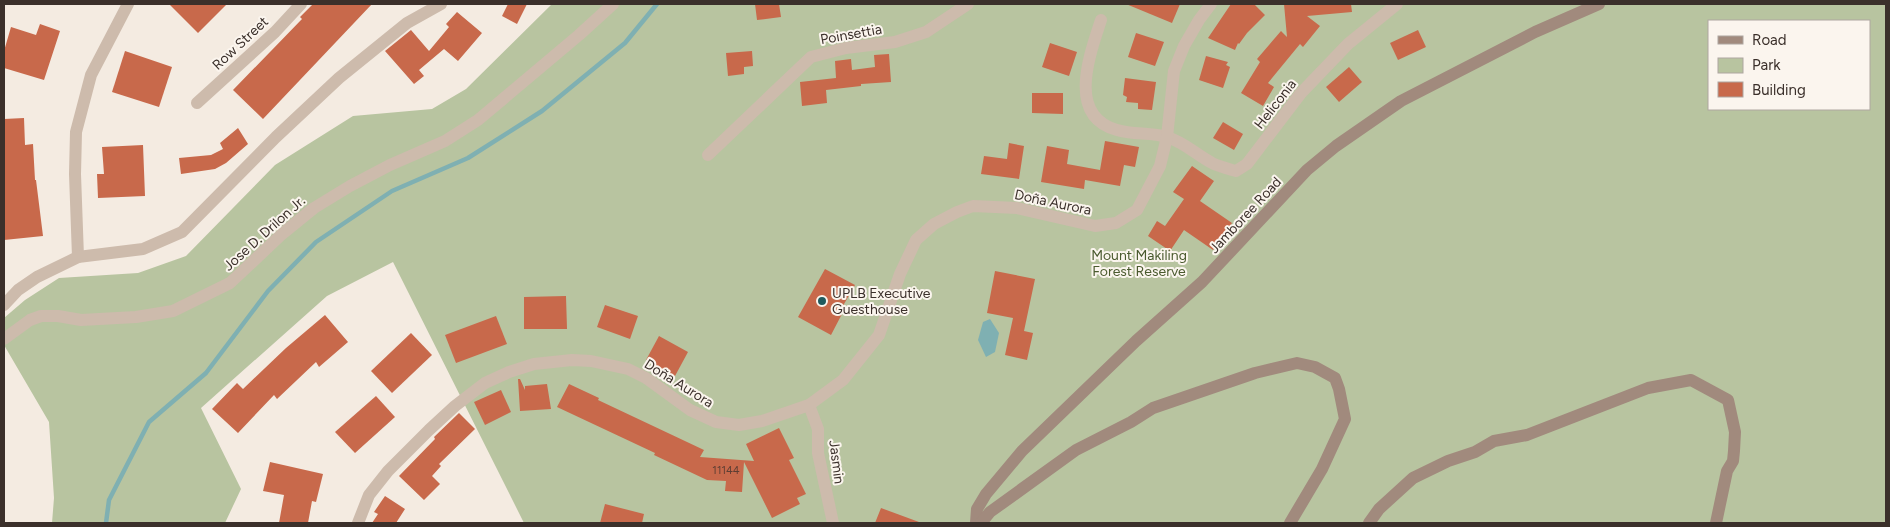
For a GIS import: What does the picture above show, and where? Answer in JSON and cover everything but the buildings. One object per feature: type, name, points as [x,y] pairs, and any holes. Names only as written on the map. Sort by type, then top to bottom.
[{"type":"street","points":[[78,258],[75,174],[76,132],[91,75],[128,4]]},
{"type":"street","name":"Row Street","points":[[197,103],[274,32],[301,4]]},
{"type":"street","points":[[4,305],[18,290],[37,277],[78,258],[143,248],[182,232],[276,137],[338,78],[407,23],[441,4]]},
{"type":"street","name":"Jose D. Drilon Jr.","points":[[4,339],[30,320],[41,316],[58,316],[82,320],[136,317],[173,311],[230,283],[282,234],[314,208],[390,165],[445,141],[478,120],[613,4]]},
{"type":"street","name":"Poinsettia","points":[[708,155],[811,57],[846,48],[895,42],[926,32],[968,4]]},
{"type":"street","name":"Doña Aurora","points":[[358,523],[369,495],[388,471],[455,406],[485,383],[534,364],[572,360],[590,361],[628,369],[646,378],[690,410],[716,422],[739,425],[762,422],[809,405],[843,380],[878,335],[900,274],[916,240],[934,224],[973,206],[1017,208],[1095,226],[1116,223],[1137,210],[1160,166],[1167,137],[1174,71],[1184,46],[1211,4]]},
{"type":"street","name":"Heliconia","points":[[1167,137],[1214,164],[1236,171],[1247,164],[1301,93],[1348,44],[1397,4]]},
{"type":"street","name":"Jamboree Road","points":[[976,523],[977,509],[986,494],[1022,451],[1078,395],[1202,282],[1314,164],[1401,100],[1535,32],[1599,4]]},
{"type":"street","points":[[1101,20],[1087,66],[1086,96],[1090,110],[1102,123],[1116,130],[1167,137]]},
{"type":"street","points":[[981,523],[990,512],[1076,450],[1131,422],[1153,408],[1255,373],[1298,363],[1315,367],[1335,378],[1345,419],[1322,469],[1290,523]]},
{"type":"street","points":[[1369,523],[1379,509],[1413,478],[1448,461],[1475,452],[1494,441],[1527,435],[1648,388],[1692,380],[1728,400],[1734,432],[1733,461],[1727,471],[1716,523]]},
{"type":"street","name":"Jasmin","points":[[809,405],[818,430],[818,453],[833,523]]},
{"type":"green space","name":"Mount Makiling Forest Reserve","points":[[552,4],[1886,4],[1886,523],[524,523],[393,262],[327,296],[201,408],[241,489],[225,523],[52,523],[54,498],[49,422],[4,345],[4,318],[25,300],[59,278],[138,273],[186,256],[275,165],[353,116],[432,109],[466,89]]},
{"type":"water","points":[[990,319],[999,333],[995,352],[986,357],[978,340],[983,322]]},
{"type":"waterway","points":[[106,523],[109,500],[149,422],[206,373],[268,291],[316,242],[392,191],[468,158],[542,111],[625,43],[657,4]]},
{"type":"place","name":"UPLB Executive Guesthouse","points":[[822,301]]}]
